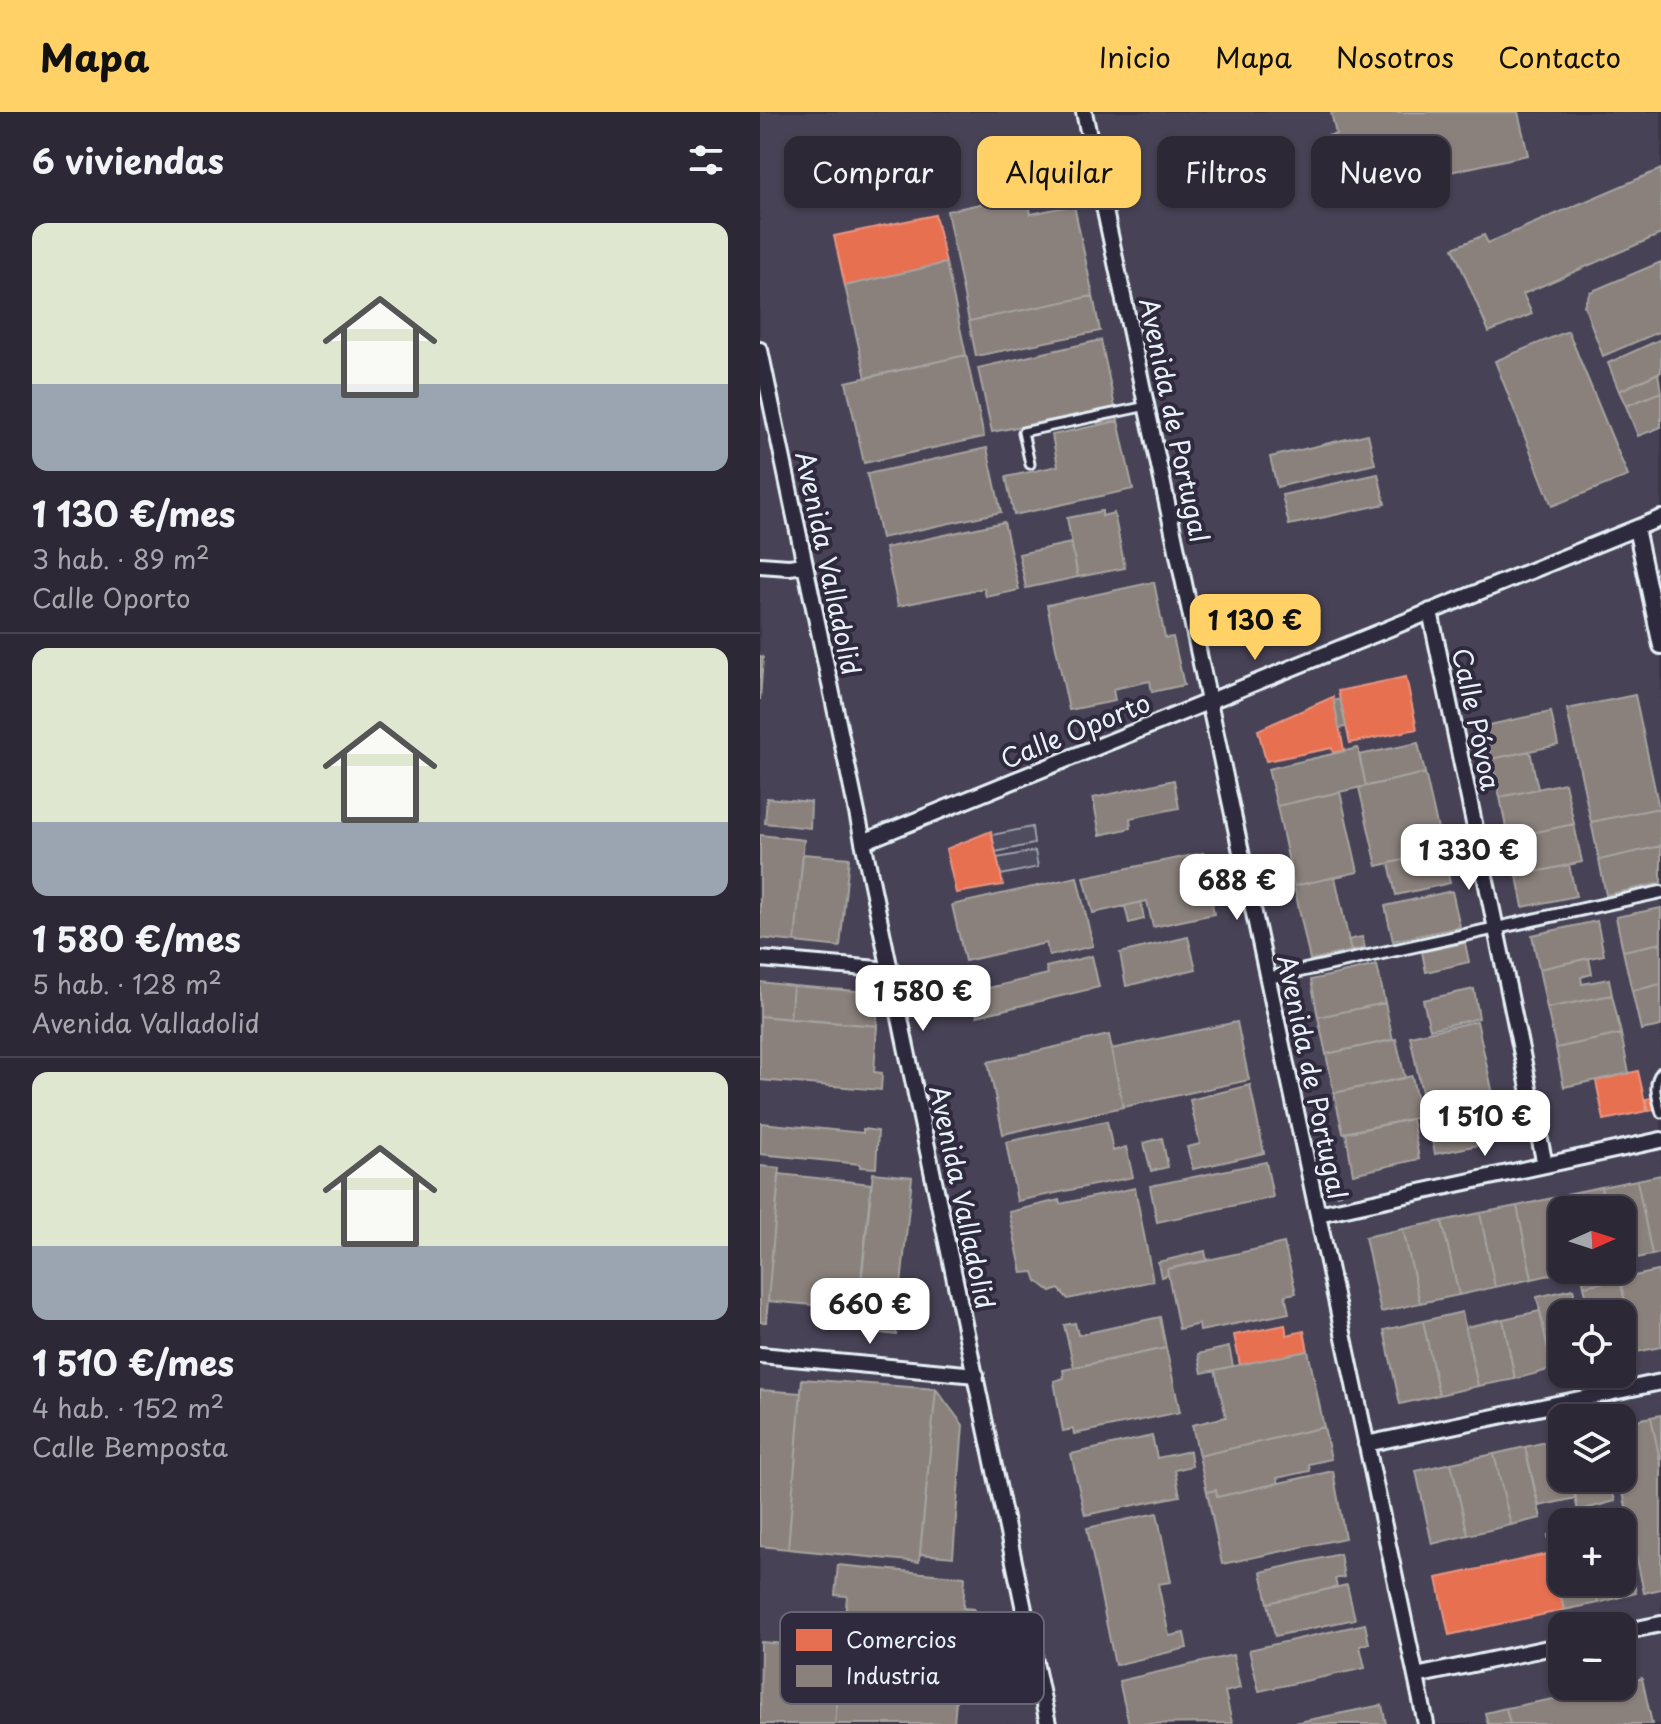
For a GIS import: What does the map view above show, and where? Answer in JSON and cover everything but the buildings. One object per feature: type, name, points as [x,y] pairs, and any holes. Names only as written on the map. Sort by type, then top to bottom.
[{"type":"street","name":"Avenida de Portugal","points":[[1084,112],[1426,1724]]},
{"type":"street","name":"Avenida Valladolid","points":[[760,350],[1025,1612]]},
{"type":"street","name":"Calle Oporto","points":[[863,842],[1661,518]]},
{"type":"street","points":[[1636,528],[1661,646]]},
{"type":"street","points":[[760,565],[805,565]]},
{"type":"street","name":"Calle Póvoa","points":[[1430,611],[1545,1165]]},
{"type":"street","points":[[1268,978],[1661,892]]},
{"type":"street","points":[[760,959],[890,970]]},
{"type":"street","points":[[1318,1214],[1661,1140]]},
{"type":"street","points":[[760,1355],[976,1375]]},
{"type":"street","points":[[1366,1444],[1661,1382]]},
{"type":"street","points":[[1636,1629],[1661,1624]]},
{"type":"street","points":[[1416,1676],[1548,1648]]},
{"type":"street","name":"Avenida Valladolid","points":[[1044,1704],[1048,1724]]},
{"type":"lane","points":[[1030,464],[1023,432],[1147,406]]},
{"type":"lane","points":[[1661,1072],[1655,1083],[1661,1113]]},
{"type":"shaded area","points":[[760,112],[1661,112],[1661,1724],[760,1724]]},
{"type":"shaded area","points":[[1032,827],[1034,844],[995,852],[992,835]]},
{"type":"shaded area","points":[[1035,851],[1038,867],[1001,875],[997,858]]},
{"type":"shaded area","points":[[1334,1160],[1341,1194],[1337,1195],[1326,1187],[1321,1162]]}]
